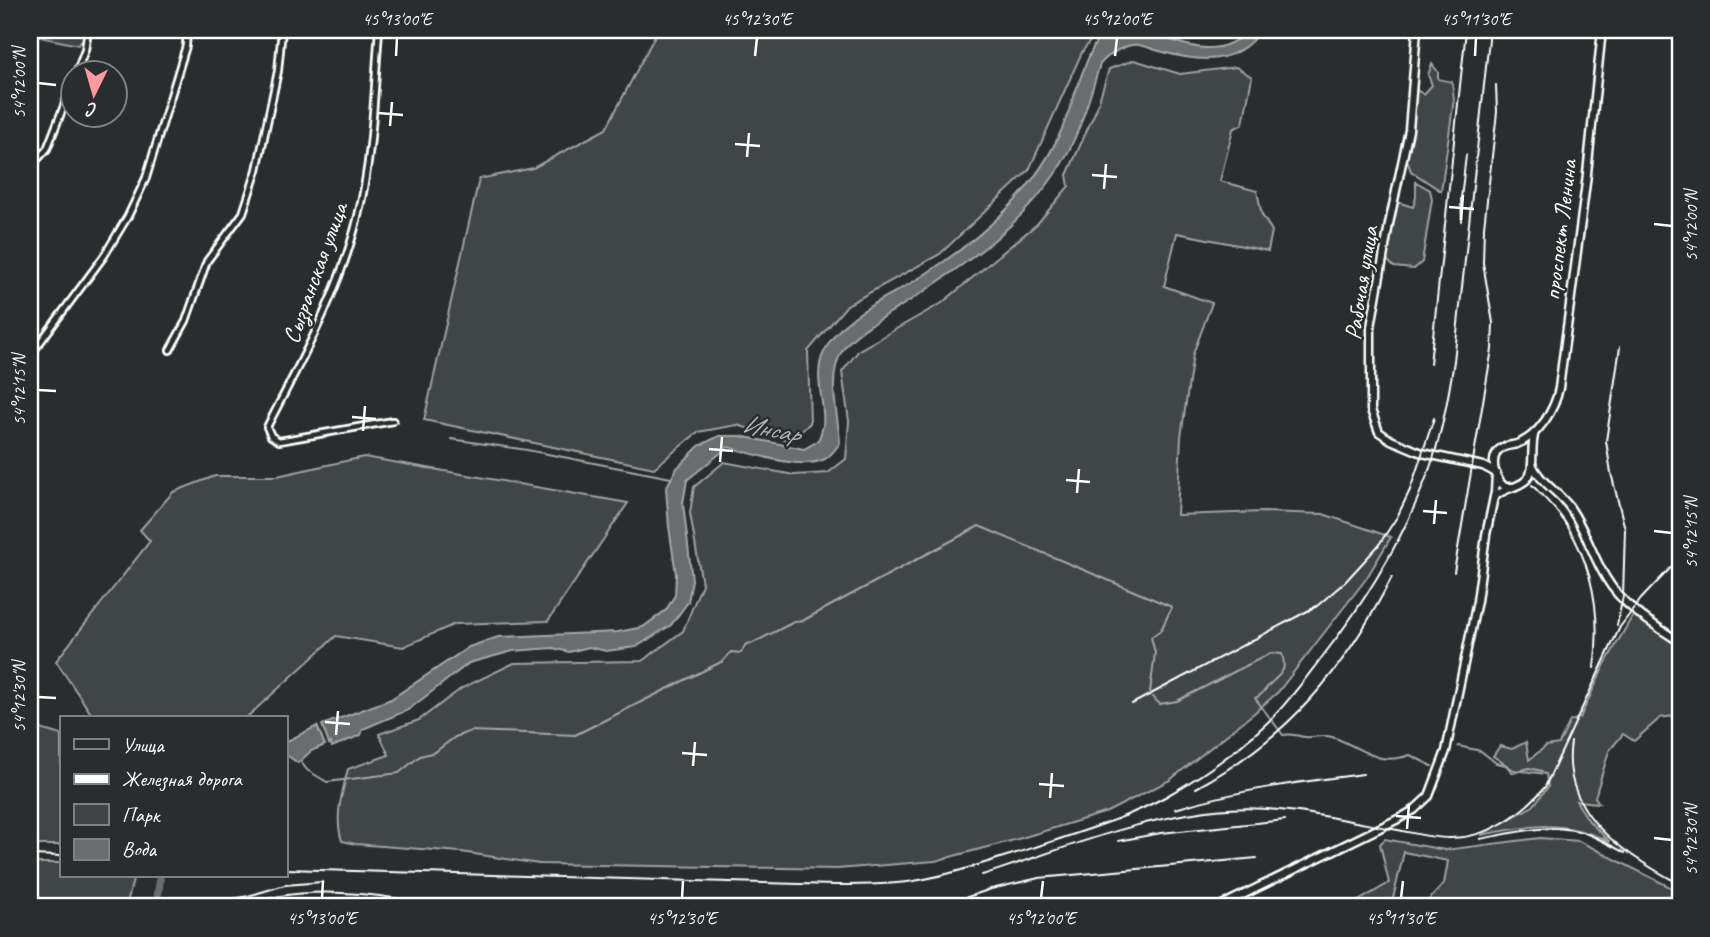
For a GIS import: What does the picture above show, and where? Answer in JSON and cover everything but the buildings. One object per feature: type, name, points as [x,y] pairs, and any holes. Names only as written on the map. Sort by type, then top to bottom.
[{"type":"main road","name":"Рабочая улица","points":[[1417,30],[1409,130],[1371,327],[1370,410],[1379,432],[1391,440],[1439,458],[1483,466],[1496,474]]},
{"type":"main road","name":"проспект Ленина","points":[[1537,428],[1552,411],[1559,388],[1602,30]]},
{"type":"main road","points":[[1483,466],[1489,464],[1500,449],[1515,444],[1537,428]]},
{"type":"main road","points":[[1524,482],[1531,473],[1532,443],[1537,428]]},
{"type":"main road","points":[[1515,444],[1525,448],[1536,471],[1569,506],[1617,594],[1677,640]]},
{"type":"main road","points":[[1218,907],[1407,814],[1423,803],[1434,787],[1442,767],[1472,626],[1494,499],[1495,457]]},
{"type":"main road","points":[[1496,474],[1502,485],[1513,487]]},
{"type":"main road","points":[[1494,499],[1503,491],[1524,482],[1537,479],[1546,482]]},
{"type":"street","points":[[81,60],[88,30]]},
{"type":"street","points":[[30,356],[104,256],[146,178],[186,46],[187,30]]},
{"type":"street","points":[[170,350],[186,321],[207,261],[243,213],[257,170],[278,71],[282,30]]},
{"type":"street","name":"Сызранская улица","points":[[379,30],[368,159],[358,216],[320,323],[267,427],[271,436],[279,441],[393,421]]},
{"type":"street","points":[[30,167],[47,149],[60,116]]},
{"type":"green space","points":[[30,30],[84,30],[84,38],[78,45],[30,35]]},
{"type":"green space","points":[[658,30],[1098,30],[1082,52],[1029,170],[940,254],[847,305],[808,351],[810,423],[791,441],[737,425],[698,432],[654,468],[424,420],[479,179],[533,168],[606,129]]},
{"type":"green space","points":[[1134,60],[1180,74],[1236,67],[1252,77],[1243,124],[1233,129],[1220,181],[1257,191],[1262,215],[1272,231],[1268,251],[1177,233],[1164,286],[1212,303],[1193,354],[1181,437],[1177,515],[1264,512],[1323,514],[1391,537],[1366,579],[1278,692],[1170,780],[1107,812],[935,861],[837,869],[539,864],[461,852],[342,841],[339,814],[348,769],[389,755],[379,734],[419,720],[462,688],[514,663],[642,661],[683,631],[702,584],[690,513],[694,487],[724,462],[794,475],[828,473],[846,459],[849,421],[842,372],[859,350],[942,303],[1037,224],[1069,186],[1067,175],[1096,110],[1109,69]]},
{"type":"green space","points":[[1432,64],[1438,72],[1438,79],[1452,82],[1454,99],[1441,191],[1411,171],[1407,160],[1416,90],[1424,94],[1432,85],[1428,75]]},
{"type":"green space","points":[[1416,182],[1430,190],[1432,199],[1422,262],[1414,269],[1394,267],[1385,258],[1397,202],[1413,207]]},
{"type":"green space","points":[[364,457],[628,503],[548,621],[455,624],[403,647],[336,636],[248,716],[93,716],[56,661],[150,541],[140,530],[173,492],[215,476],[277,476]]},
{"type":"green space","points":[[1633,615],[1680,647],[1680,715],[1660,718],[1634,741],[1623,734],[1609,751],[1595,797],[1599,803],[1576,801],[1589,821],[1610,842],[1577,830],[1547,826],[1481,835],[1533,806],[1548,787],[1546,774],[1514,770],[1493,756],[1500,746],[1512,749],[1526,742],[1529,760],[1546,746],[1559,744],[1570,721],[1580,718],[1604,666]]},
{"type":"green space","points":[[30,726],[60,735],[60,845],[30,845]]},
{"type":"green space","points":[[1540,838],[1579,841],[1680,892],[1680,907],[1422,907],[1444,884],[1448,861],[1404,852],[1391,907],[1348,907],[1389,883],[1380,844],[1385,839],[1445,850]]},
{"type":"green space","points":[[30,863],[60,863],[60,878],[133,878],[126,907],[30,907]]},
{"type":"water","points":[[1248,30],[1261,30],[1251,42],[1228,56],[1188,58],[1135,45],[1119,50],[1100,64],[1072,144],[1059,168],[1029,207],[995,240],[957,269],[864,329],[841,353],[834,385],[840,443],[827,458],[815,462],[791,462],[728,447],[687,480],[683,503],[692,580],[688,602],[671,625],[636,647],[606,651],[589,647],[569,652],[553,648],[513,651],[469,663],[408,710],[363,729],[361,735],[332,747],[331,743],[329,744],[322,725],[391,699],[469,647],[498,637],[618,632],[643,627],[666,610],[675,595],[676,574],[666,488],[677,468],[699,446],[719,436],[740,436],[804,449],[818,441],[823,427],[819,371],[824,352],[832,338],[868,307],[959,251],[1018,197],[1040,169],[1057,139],[1097,40],[1123,31],[1155,35],[1202,48],[1218,47],[1233,42]]},
{"type":"water","points":[[317,726],[325,745],[311,751],[298,763],[287,755],[287,741]]},
{"type":"waterway","points":[[451,439],[527,450],[671,478]]},
{"type":"waterway","points":[[301,762],[307,770],[327,782],[399,773],[420,756],[435,752],[455,737],[471,731],[575,735],[723,661],[731,652],[741,653],[746,644],[794,622],[802,621],[979,526],[1172,607],[1161,630],[1151,637],[1155,653],[1150,692]]},
{"type":"waterway","points":[[1152,697],[1160,704],[1177,701],[1271,653],[1282,654],[1282,671],[1262,694],[1255,698],[1283,735],[1329,736],[1378,757],[1388,759],[1410,755],[1432,766]]},
{"type":"waterway","points":[[1458,746],[1481,751],[1496,763],[1506,765],[1513,773],[1529,768],[1542,771]]},
{"type":"waterway","name":"Инсар","points":[[156,907],[160,878]]},
{"type":"railway","points":[[1430,364],[1466,30]]},
{"type":"railway","points":[[287,869],[835,885],[904,882],[959,871],[1100,826],[1149,805],[1206,772],[1268,722],[1322,657],[1356,611],[1386,563],[1423,486],[1440,435],[1454,361],[1490,30]]},
{"type":"railway","points":[[1454,572],[1492,349],[1493,323],[1483,263],[1484,227],[1497,112],[1496,85]]},
{"type":"railway","points":[[1462,221],[1461,199],[1466,155]]},
{"type":"railway","points":[[1617,625],[1623,596],[1625,529],[1606,441],[1620,347]]},
{"type":"railway","points":[[1132,704],[1317,606],[1345,582],[1378,546],[1397,517],[1410,490],[1434,418]]},
{"type":"railway","points":[[1532,485],[1564,521],[1584,560],[1596,613],[1594,668]]},
{"type":"railway","points":[[982,875],[1135,826],[1198,812],[1228,809],[1290,811],[1442,838],[1463,837],[1490,829],[1515,815],[1545,787],[1620,627],[1641,599],[1680,558]]},
{"type":"railway","points":[[1196,788],[1259,747],[1311,698],[1355,642],[1392,577]]},
{"type":"railway","points":[[1571,742],[1570,768],[1586,811],[1618,845],[1680,884]]},
{"type":"railway","points":[[1175,809],[1245,792],[1363,774]]},
{"type":"railway","points":[[1118,841],[1161,833],[1285,820]]},
{"type":"railway","points":[[1480,839],[1559,828],[1585,833],[1625,853]]},
{"type":"railway","points":[[30,855],[60,856]]},
{"type":"railway","points":[[938,907],[991,889],[1039,878],[1257,858]]},
{"type":"railway","points":[[193,907],[285,885],[322,882]]},
{"type":"railway","points":[[246,907],[263,900],[301,893],[363,894],[400,899]]},
{"type":"railway","points":[[970,903],[992,901],[1018,907]]}]
